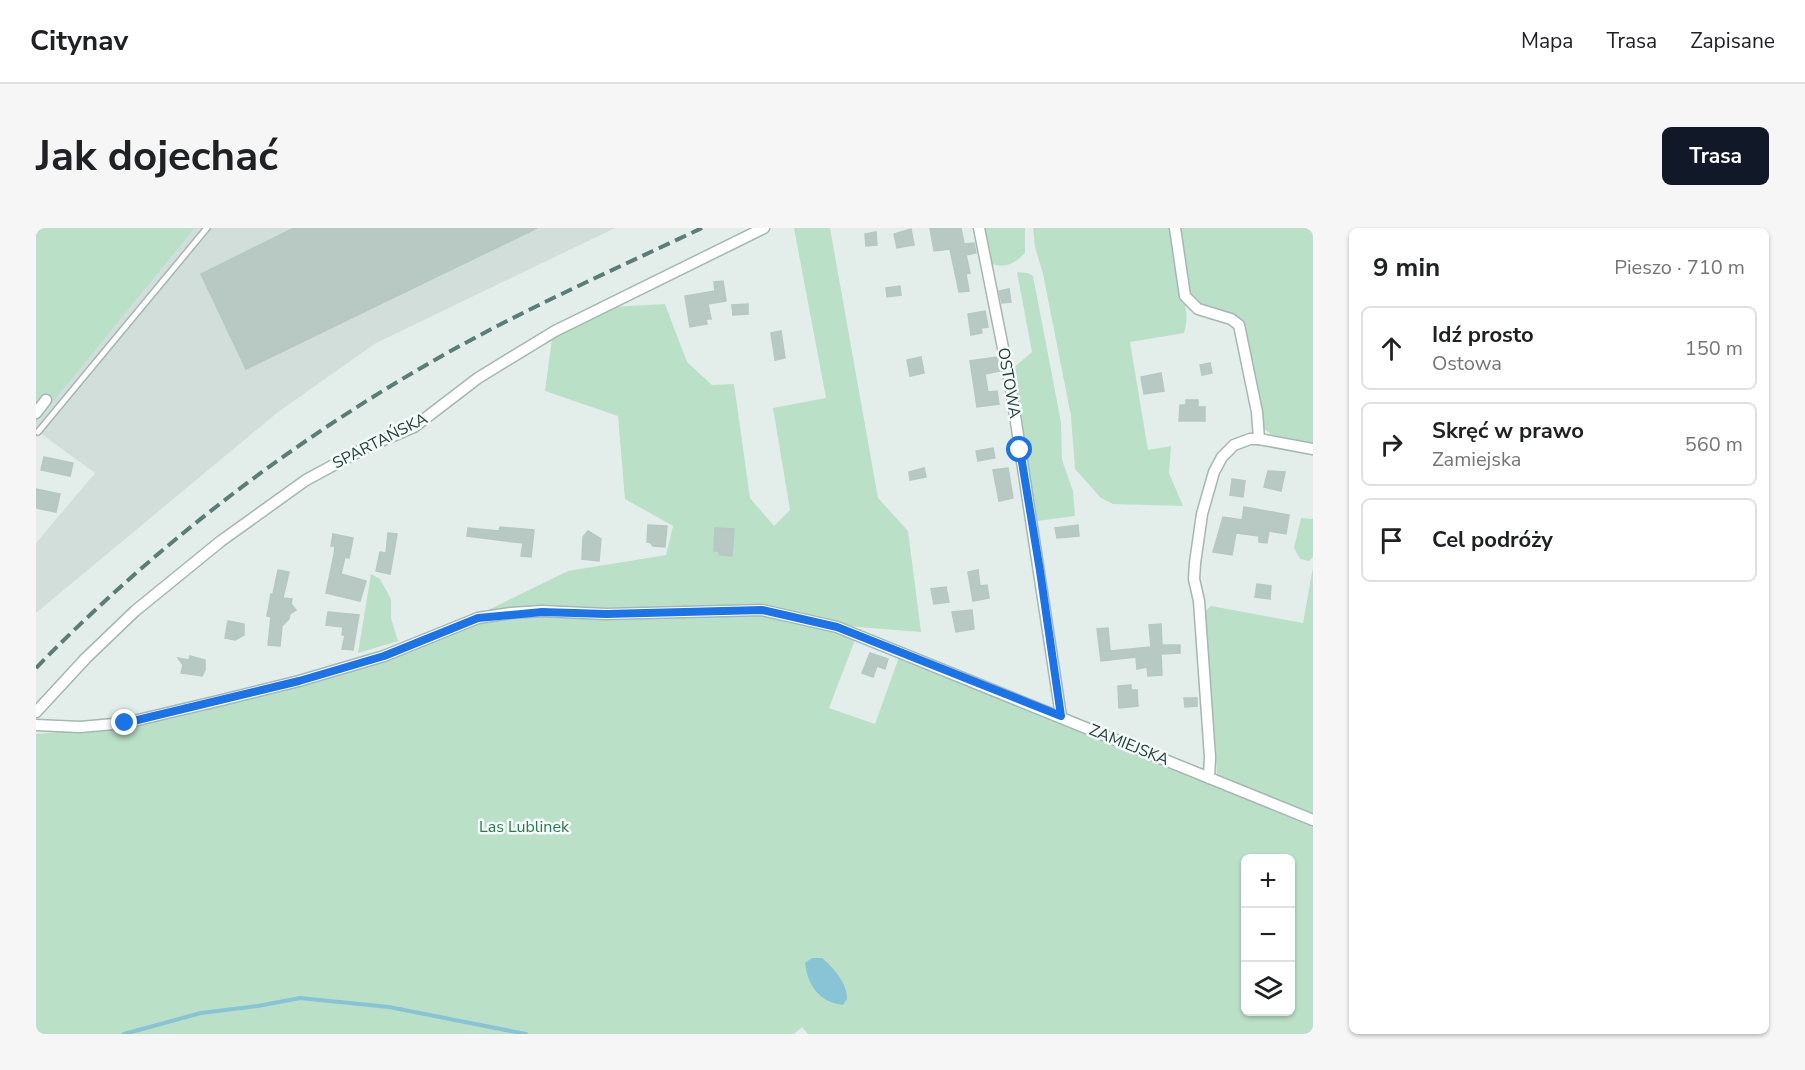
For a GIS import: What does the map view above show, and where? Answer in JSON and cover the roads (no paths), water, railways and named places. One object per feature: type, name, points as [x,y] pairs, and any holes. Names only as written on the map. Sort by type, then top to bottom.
[{"type":"street","name":"SPARTAŃSKA","points":[[36,712],[135,610],[221,541],[306,480],[367,447],[414,427],[478,378],[555,331],[764,228]]},
{"type":"street","name":"OSTOWA","points":[[979,228],[1010,382],[1061,716]]},
{"type":"street","points":[[1175,228],[1185,296],[1198,309],[1231,319],[1239,325],[1257,412],[1259,439]]},
{"type":"street","points":[[36,412],[46,400]]},
{"type":"street","points":[[1209,778],[1210,757],[1198,601],[1194,579],[1202,514],[1214,472],[1222,457],[1241,442],[1259,439],[1313,448]]},
{"type":"street","name":"ZAMIEJSKA","points":[[36,725],[80,727],[125,723],[299,681],[384,656],[478,618],[542,612],[606,614],[762,610],[837,627],[1313,820]]},
{"type":"lane","points":[[38,432],[207,228]]},
{"type":"water","points":[[812,958],[822,958],[839,976],[845,987],[847,999],[843,1005],[827,1000],[812,986],[805,963]]},
{"type":"waterway","points":[[124,1034],[201,1013],[300,998],[389,1007],[526,1034]]},
{"type":"railway","points":[[36,668],[127,581],[175,540],[224,501],[326,427],[433,361],[499,325],[702,228]]},
{"type":"park label","name":"Las Lublinek","points":[[524,827]]}]
